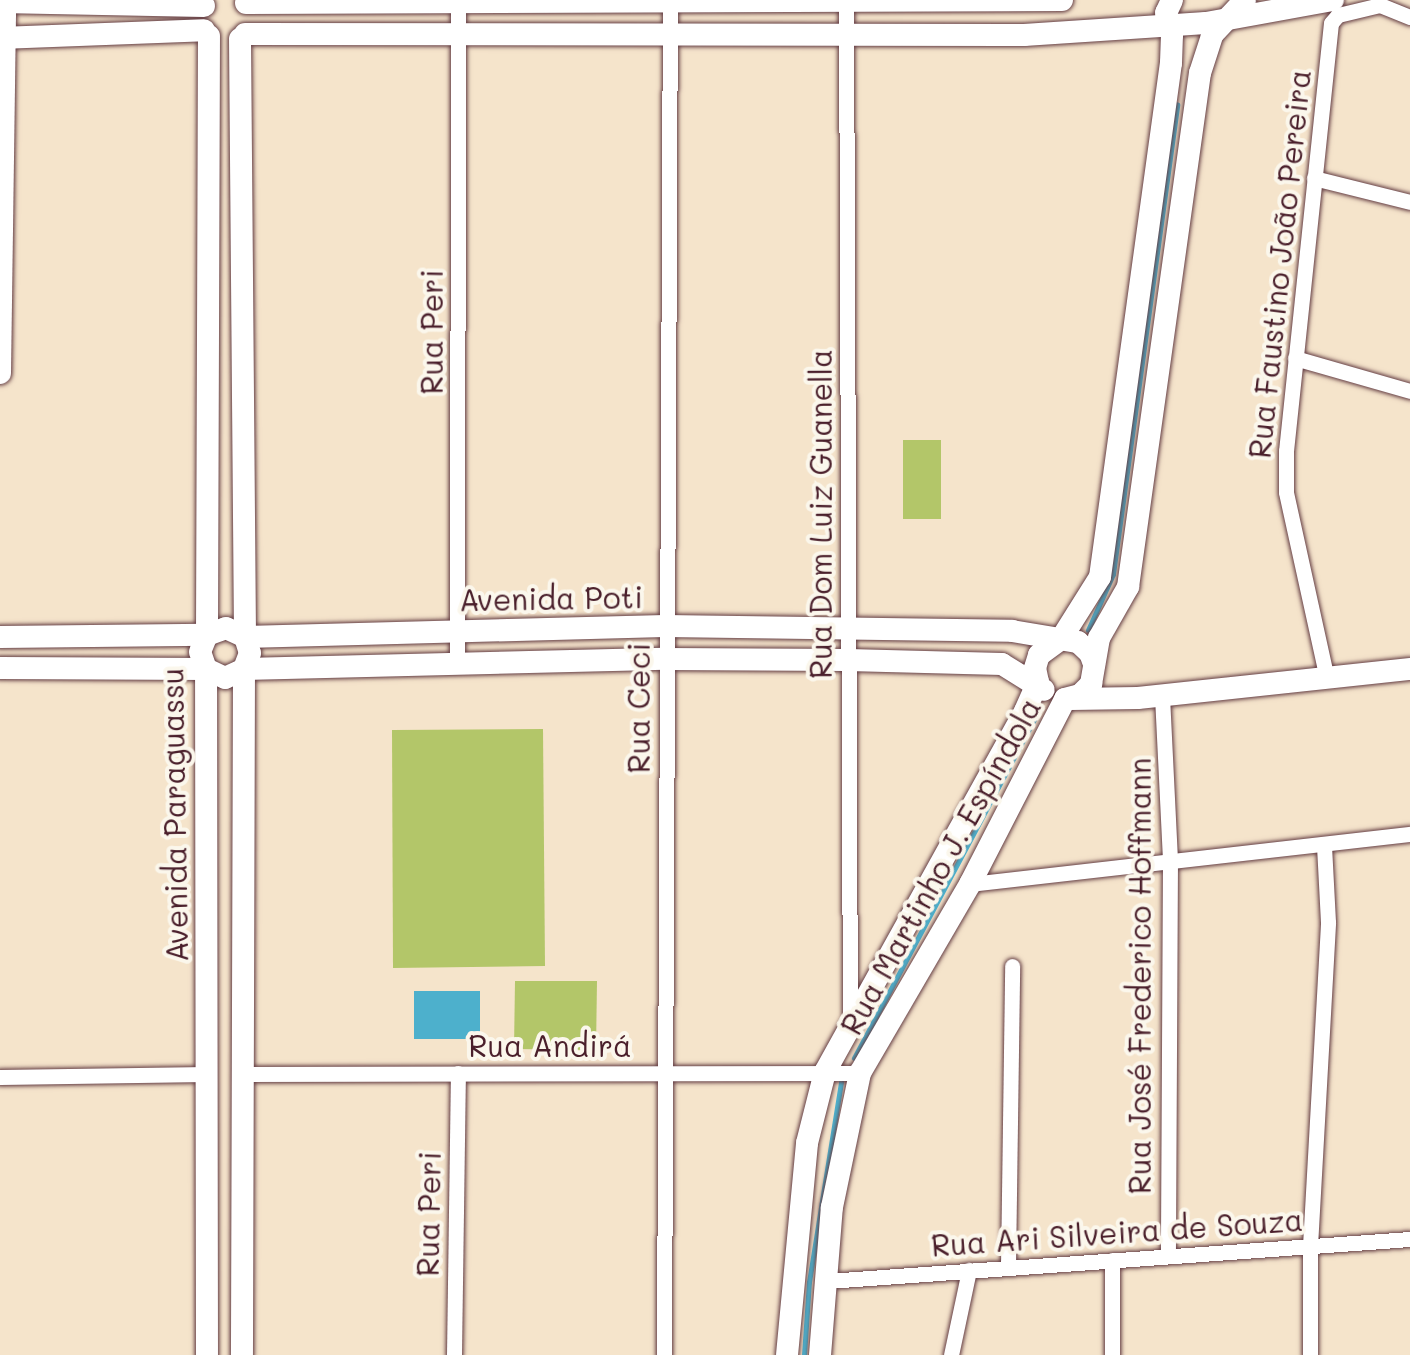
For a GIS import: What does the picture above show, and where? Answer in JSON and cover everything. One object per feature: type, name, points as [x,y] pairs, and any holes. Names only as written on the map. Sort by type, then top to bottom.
[{"type":"main road","points":[[967,35],[968,0]]},
{"type":"main road","points":[[1024,0],[1024,34]]},
{"type":"main road","points":[[242,1355],[244,669],[250,653],[245,637],[242,36],[251,18],[245,1],[1062,0]]},
{"type":"main road","name":"Rua Martinho J. Espíndola","points":[[787,1355],[807,1143],[825,1072],[1038,682],[1038,655],[1061,639],[1100,577],[1171,63],[1166,14],[1172,0]]},
{"type":"main road","name":"Rua Martinho J. Espíndola","points":[[820,1355],[832,1207],[860,1073],[970,884],[1068,698],[1091,684],[1098,638],[1128,588],[1200,73],[1212,34],[1244,0]]},
{"type":"main road","points":[[3,38],[206,33],[224,43],[242,36],[1024,34],[1169,26],[1333,0]]},
{"type":"main road","points":[[0,373],[4,1],[206,3]]},
{"type":"main road","points":[[586,1],[586,36]]},
{"type":"main road","points":[[796,1],[797,35]]},
{"type":"main road","name":"Avenida Paraguassu","points":[[206,3],[207,636],[200,652],[206,669],[207,1355]]},
{"type":"main road","name":"Avenida Poti","points":[[0,637],[207,636],[226,628],[245,637],[665,626],[1012,631],[1078,642],[1090,653],[1094,668],[1138,698]]},
{"type":"main road","points":[[0,668],[206,669],[225,678],[244,669],[665,659],[1002,664],[1038,682],[1054,697],[1068,698],[1162,696],[1410,669]]},
{"type":"street","name":"Rua Ceci","points":[[664,1355],[670,0]]},
{"type":"street","name":"Rua Dom Luiz Guanella","points":[[846,0],[850,1028]]},
{"type":"street","name":"Rua Peri","points":[[457,663],[458,1]]},
{"type":"street","points":[[1380,2],[1410,17]]},
{"type":"street","name":"Rua Faustino João Pereira","points":[[1327,679],[1286,492],[1295,358],[1331,24],[1338,15],[1380,2]]},
{"type":"street","points":[[1314,178],[1410,202]]},
{"type":"street","points":[[1295,358],[1410,391]]},
{"type":"street","name":"Rua José Frederico Hoffmann","points":[[1162,696],[1170,859],[1168,1255]]},
{"type":"street","points":[[970,884],[1410,834]]},
{"type":"street","points":[[1310,1355],[1310,1246],[1328,922],[1324,845]]},
{"type":"street","points":[[1008,1266],[1012,966]]},
{"type":"street","name":"Rua Peri","points":[[454,1355],[458,1073]]},
{"type":"street","name":"Rua Andirá","points":[[241,1074],[860,1073]]},
{"type":"street","points":[[0,1078],[207,1074]]},
{"type":"street","name":"Rua Ari Silveira de Souza","points":[[828,1281],[1410,1238]]},
{"type":"street","points":[[1112,1260],[1112,1355]]},
{"type":"street","points":[[951,1355],[969,1270]]},
{"type":"green space","points":[[903,440],[941,440],[941,519],[903,519]]},
{"type":"green space","points":[[543,729],[545,966],[393,968],[392,730]]},
{"type":"green space","points":[[515,981],[597,981],[596,1050],[514,1049]]},
{"type":"water","points":[[414,991],[480,991],[480,1039],[414,1039]]},
{"type":"waterway","points":[[1088,630],[1113,574],[1177,104]]},
{"type":"waterway","points":[[854,1058],[1037,714]]},
{"type":"waterway","points":[[804,1355],[809,1282],[841,1082]]}]
